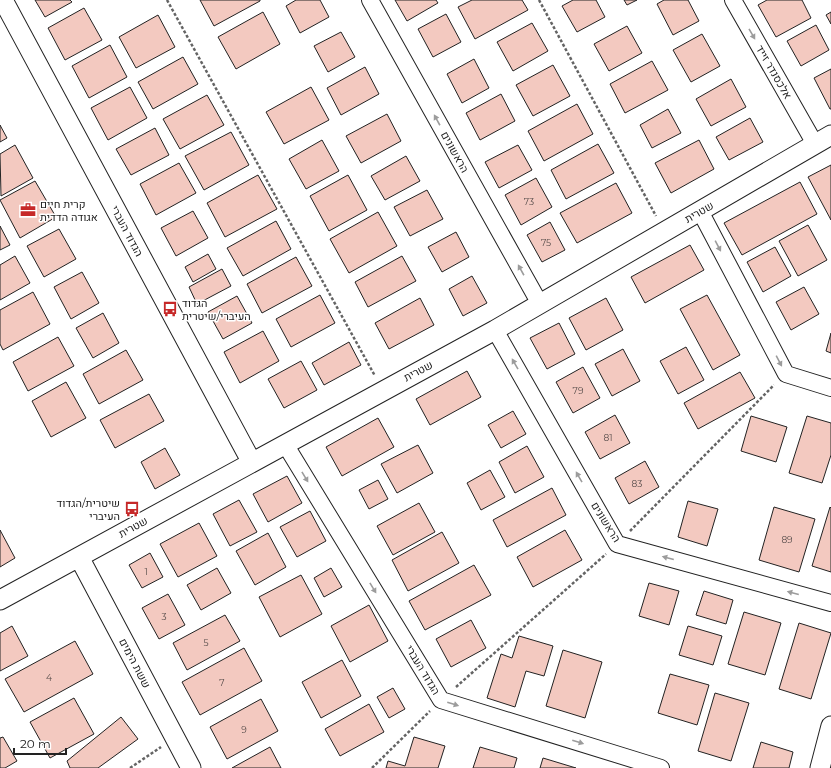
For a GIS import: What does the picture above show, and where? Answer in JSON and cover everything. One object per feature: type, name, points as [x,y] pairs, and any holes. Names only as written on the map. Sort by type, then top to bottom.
[{"type":"street","name":"הגדוד העברי","points":[[3,0],[251,461]]},
{"type":"street","name":"הראשונים","points":[[370,0],[540,304]]},
{"type":"street","name":"אלכסנדר זייד","points":[[733,0],[823,140]]},
{"type":"street","name":"שטרית","points":[[0,600],[251,461],[495,330],[823,140]]},
{"type":"street","points":[[700,211],[786,374],[831,388]]},
{"type":"street","name":"הראשונים","points":[[495,330],[617,544],[831,603]]},
{"type":"street","name":"הגדוד העברי","points":[[285,444],[441,700],[661,768]]},
{"type":"street","name":"ששת הימים","points":[[79,557],[191,768]]},
{"type":"street","points":[[820,768],[831,726]]},
{"type":"path","points":[[167,0],[383,390]]},
{"type":"path","points":[[539,0],[665,232]]},
{"type":"path","points":[[372,768],[441,700],[617,544],[786,374]]},
{"type":"path","points":[[130,768],[175,738]]},
{"type":"building","points":[[35,0],[70,0],[72,2],[45,17]]},
{"type":"building","points":[[200,0],[260,0],[260,1],[214,26]]},
{"type":"building","points":[[296,0],[320,0],[329,17],[300,33],[286,6]]},
{"type":"building","points":[[395,0],[436,0],[438,3],[407,21]]},
{"type":"building","points":[[472,0],[522,0],[528,10],[475,39],[458,7]]},
{"type":"building","points":[[573,0],[596,0],[605,17],[577,32],[562,6]]},
{"type":"building","points":[[624,0],[637,0],[627,5]]},
{"type":"building","points":[[664,0],[688,0],[699,21],[673,35],[657,4]]},
{"type":"building","points":[[767,0],[802,0],[811,18],[776,37],[758,5]]},
{"type":"building","points":[[84,8],[102,40],[65,60],[48,28]]},
{"type":"building","points":[[263,12],[280,44],[236,69],[218,37]]},
{"type":"building","points":[[831,12],[831,24],[826,15]]},
{"type":"building","points":[[446,14],[461,42],[433,57],[418,29]]},
{"type":"building","points":[[158,15],[175,47],[136,68],[119,37]]},
{"type":"building","points":[[532,23],[548,51],[513,71],[497,42]]},
{"type":"building","points":[[816,25],[829,50],[801,66],[787,41]]},
{"type":"building","points":[[627,26],[642,53],[609,71],[594,44]]},
{"type":"building","points":[[341,32],[355,57],[328,72],[314,46]]},
{"type":"building","points":[[702,34],[720,66],[691,82],[673,50]]},
{"type":"building","points":[[110,45],[127,77],[89,98],[72,66]]},
{"type":"building","points":[[183,57],[198,84],[153,109],[138,82]]},
{"type":"building","points":[[474,59],[489,88],[462,103],[447,74]]},
{"type":"building","points":[[652,61],[668,90],[625,113],[610,84]]},
{"type":"building","points":[[553,65],[570,96],[533,116],[516,85]]},
{"type":"building","points":[[365,67],[379,94],[341,115],[327,88]]},
{"type":"building","points":[[831,69],[831,109],[830,109],[814,78]]},
{"type":"building","points":[[731,79],[746,107],[711,126],[696,99]]},
{"type":"building","points":[[130,87],[147,118],[108,140],[91,108]]},
{"type":"building","points":[[311,87],[329,120],[284,144],[266,112]]},
{"type":"building","points":[[501,94],[515,121],[480,140],[466,113]]},
{"type":"building","points":[[207,95],[224,125],[180,149],[163,119]]},
{"type":"building","points":[[577,104],[593,134],[544,161],[528,131]]},
{"type":"building","points":[[668,109],[681,133],[652,148],[640,125]]},
{"type":"building","points":[[387,114],[401,141],[361,163],[346,136]]},
{"type":"building","points":[[750,118],[763,142],[729,160],[716,137]]},
{"type":"building","points":[[0,125],[7,138],[0,142]]},
{"type":"building","points":[[155,128],[169,155],[131,175],[116,149]]},
{"type":"building","points":[[231,132],[249,165],[204,190],[185,156]]},
{"type":"building","points":[[322,140],[339,171],[306,189],[289,159]]},
{"type":"building","points":[[699,140],[714,169],[671,193],[655,163]]},
{"type":"building","points":[[598,144],[614,173],[566,199],[551,170]]},
{"type":"building","points":[[15,145],[33,178],[1,196],[0,154]]},
{"type":"building","points":[[518,145],[532,170],[499,188],[485,162]]},
{"type":"building","points":[[406,156],[420,181],[385,200],[371,176]]},
{"type":"building","points":[[179,163],[196,193],[156,215],[140,184]]},
{"type":"building","points":[[831,165],[831,220],[808,177]]},
{"type":"building","points":[[258,175],[277,209],[225,237],[207,203]]},
{"type":"building","points":[[348,175],[367,210],[329,231],[310,196]]},
{"type":"building","points":[[536,178],[552,207],[521,225],[505,195]]},
{"type":"building","name":"קרית חיים אגודה הדדית","points":[[35,181],[56,217],[20,238],[0,200]]},
{"type":"building","points":[[800,182],[817,214],[742,255],[724,223]]},
{"type":"building","points":[[616,183],[632,213],[577,243],[560,213]]},
{"type":"building","points":[[427,190],[443,219],[410,236],[394,207]]},
{"type":"building","points":[[193,211],[208,238],[176,256],[161,228]]},
{"type":"building","points":[[378,212],[397,246],[349,273],[330,239]]},
{"type":"building","points":[[276,221],[291,249],[243,276],[227,248]]},
{"type":"building","points":[[550,222],[565,250],[542,262],[527,235]]},
{"type":"building","points":[[808,225],[827,260],[798,276],[779,241]]},
{"type":"building","points":[[0,226],[10,245],[0,250]]},
{"type":"building","points":[[59,229],[76,259],[44,277],[27,246]]},
{"type":"building","points":[[456,232],[469,257],[442,272],[428,247]]},
{"type":"building","points":[[690,245],[704,270],[645,303],[631,277]]},
{"type":"building","points":[[775,247],[791,276],[763,292],[747,262]]},
{"type":"building","points":[[208,254],[216,269],[193,282],[185,267]]},
{"type":"building","points":[[15,256],[30,283],[0,300],[0,265]]},
{"type":"building","points":[[402,256],[416,281],[368,307],[355,282]]},
{"type":"building","points":[[296,257],[312,286],[262,313],[247,284]]},
{"type":"building","points":[[222,269],[231,286],[197,304],[189,287]]},
{"type":"building","points":[[82,272],[99,303],[71,319],[54,287]]},
{"type":"building","points":[[472,276],[487,303],[463,316],[449,289]]},
{"type":"building","points":[[804,287],[819,314],[791,330],[776,302]]},
{"type":"building","points":[[33,292],[50,324],[3,350],[0,344],[0,310]]},
{"type":"building","points":[[320,295],[335,323],[291,347],[276,319]]},
{"type":"building","points":[[707,295],[740,355],[713,370],[680,309]]},
{"type":"building","points":[[237,296],[252,323],[223,339],[208,312]]},
{"type":"building","points":[[420,298],[434,325],[389,349],[375,323]]},
{"type":"building","points":[[606,298],[623,330],[586,350],[569,318]]},
{"type":"building","points":[[103,313],[119,343],[93,358],[76,328]]},
{"type":"building","points":[[559,323],[575,354],[547,369],[530,338]]},
{"type":"building","points":[[263,331],[279,361],[240,383],[224,352]]},
{"type":"building","points":[[831,333],[831,353],[826,351]]},
{"type":"building","points":[[58,337],[74,366],[28,391],[13,362]]},
{"type":"building","points":[[349,342],[361,365],[324,385],[312,363]]},
{"type":"building","points":[[686,347],[704,380],[678,394],[660,361]]},
{"type":"building","points":[[623,349],[640,381],[612,396],[595,364]]},
{"type":"building","points":[[126,350],[143,380],[99,404],[83,374]]},
{"type":"building","points":[[301,361],[317,390],[284,408],[268,379]]},
{"type":"building","points":[[583,367],[600,398],[573,413],[556,382]]},
{"type":"building","points":[[467,371],[481,397],[430,425],[416,399]]},
{"type":"building","points":[[740,372],[755,398],[698,429],[684,403]]},
{"type":"building","points":[[66,382],[86,418],[51,437],[32,401]]},
{"type":"building","points":[[149,394],[164,421],[115,448],[100,420]]},
{"type":"building","points":[[513,411],[526,434],[501,448],[488,425]]},
{"type":"building","points":[[615,415],[630,443],[600,459],[585,432]]},
{"type":"building","points":[[751,416],[787,427],[776,462],[741,451]]},
{"type":"building","points":[[807,416],[831,423],[831,455],[822,483],[789,473]]},
{"type":"building","points":[[378,418],[394,447],[342,476],[326,447]]},
{"type":"building","points":[[418,445],[433,473],[397,493],[381,464]]},
{"type":"building","points":[[527,446],[544,477],[515,493],[499,462]]},
{"type":"building","points":[[165,448],[180,475],[155,489],[141,462]]},
{"type":"building","points":[[645,461],[659,487],[629,504],[615,478]]},
{"type":"building","points":[[490,470],[505,497],[481,510],[467,483]]},
{"type":"building","points":[[287,476],[302,503],[268,522],[253,494]]},
{"type":"building","points":[[378,480],[388,499],[369,509],[359,490]]},
{"type":"building","points":[[552,488],[566,515],[507,547],[493,520]]},
{"type":"building","points":[[239,500],[257,532],[230,546],[213,514]]},
{"type":"building","points":[[688,501],[718,509],[707,546],[678,537]]},
{"type":"building","points":[[419,503],[435,532],[393,555],[377,526]]},
{"type":"building","points":[[774,507],[815,519],[799,572],[759,560]]},
{"type":"building","points":[[830,507],[831,508],[831,572],[812,566]]},
{"type":"building","points":[[310,511],[326,541],[297,557],[280,527]]},
{"type":"building","points":[[199,523],[217,556],[178,577],[160,544]]},
{"type":"building","points":[[0,530],[15,558],[0,567]]},
{"type":"building","points":[[565,530],[582,560],[533,587],[517,557]]},
{"type":"building","points":[[442,532],[459,563],[408,591],[392,560]]},
{"type":"building","points":[[268,533],[286,567],[255,585],[236,551]]},
{"type":"building","points":[[150,553],[163,577],[142,588],[129,565]]},
{"type":"building","points":[[474,565],[491,595],[425,630],[409,601]]},
{"type":"building","points":[[217,568],[231,593],[201,610],[187,585]]},
{"type":"building","points":[[331,568],[342,587],[324,597],[314,578]]},
{"type":"building","points":[[301,575],[322,614],[280,637],[259,597]]},
{"type":"building","points":[[649,583],[679,591],[669,625],[639,616]]},
{"type":"building","points":[[704,591],[733,600],[726,624],[696,615]]},
{"type":"building","points":[[168,594],[185,625],[159,639],[142,608]]},
{"type":"building","points":[[369,605],[388,641],[350,662],[331,626]]},
{"type":"building","points":[[744,612],[781,623],[765,675],[728,664]]},
{"type":"building","points":[[225,615],[240,641],[187,670],[173,643]]},
{"type":"building","points":[[471,620],[486,648],[451,667],[436,639]]},
{"type":"building","points":[[799,623],[831,633],[811,699],[779,689]]},
{"type":"building","points":[[12,626],[28,656],[0,671],[0,633]]},
{"type":"building","points":[[688,626],[722,636],[713,665],[679,655]]},
{"type":"building","points":[[519,636],[553,646],[544,676],[526,671],[515,707],[487,698],[501,654],[512,658]]},
{"type":"building","points":[[75,641],[93,674],[24,712],[5,679]]},
{"type":"building","points":[[244,648],[262,681],[200,715],[182,682]]},
{"type":"building","points":[[563,650],[602,662],[585,718],[546,706]]},
{"type":"building","points":[[342,660],[361,696],[321,718],[302,682]]},
{"type":"building","points":[[670,674],[709,685],[697,725],[658,713]]},
{"type":"building","points":[[393,688],[405,709],[389,718],[377,697]]},
{"type":"building","points":[[715,693],[749,703],[731,761],[698,751]]},
{"type":"building","points":[[74,698],[94,734],[50,758],[30,722]]},
{"type":"building","points":[[261,699],[278,731],[227,759],[210,727]]},
{"type":"building","points":[[369,704],[384,732],[340,756],[325,729]]},
{"type":"building","points":[[121,717],[138,739],[98,768],[70,768],[67,761]]},
{"type":"building","points":[[3,737],[17,761],[5,768],[0,768],[0,738]]},
{"type":"building","points":[[414,737],[445,746],[438,768],[386,768],[388,761],[405,766]]},
{"type":"building","points":[[761,742],[793,752],[789,768],[753,768]]},
{"type":"building","points":[[270,747],[281,768],[232,768]]},
{"type":"building","points":[[480,747],[517,758],[514,768],[473,768]]},
{"type":"building","points":[[543,758],[576,768],[540,768]]},
{"type":"place","name":"קרית חיים אגודה הדדית","points":[[28,210]]},
{"type":"place","name":"הגדוד העיברי/שיטרית","points":[[170,309]]},
{"type":"place","name":"שיטרית/הגדוד העיברי","points":[[132,509]]}]
